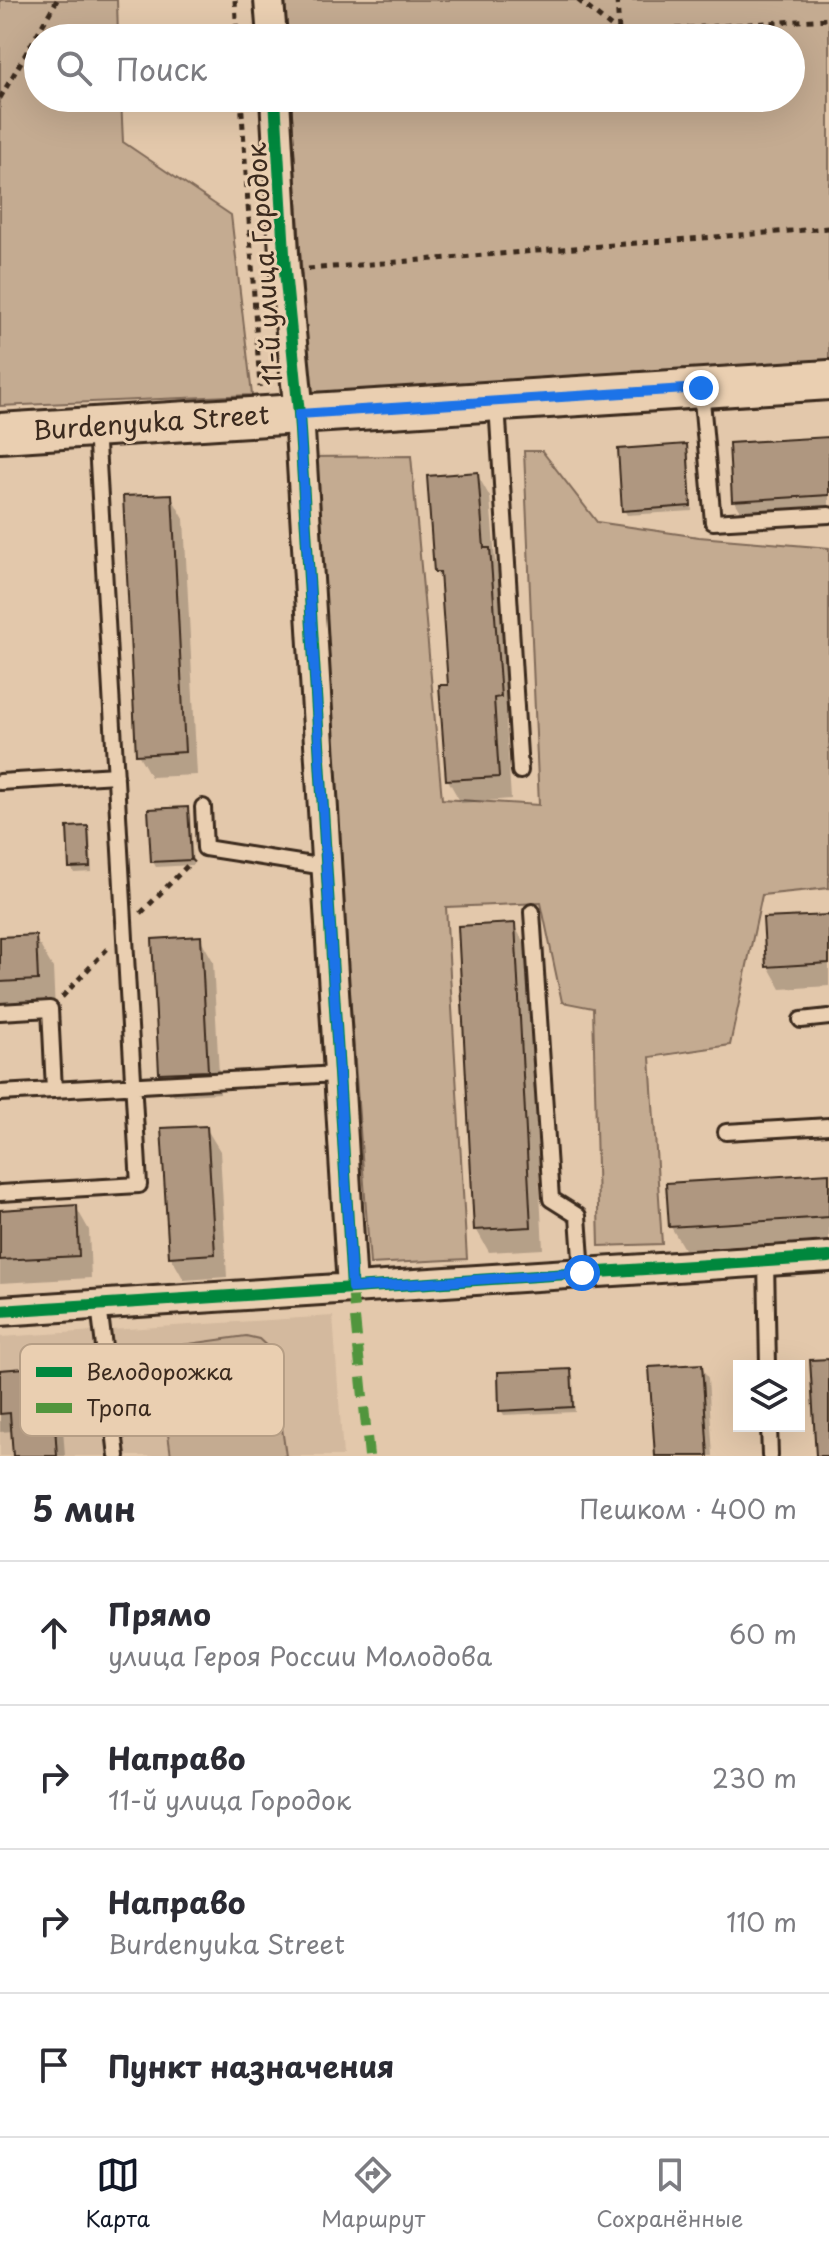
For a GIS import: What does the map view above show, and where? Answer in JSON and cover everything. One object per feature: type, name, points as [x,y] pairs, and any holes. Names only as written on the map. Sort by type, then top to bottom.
[{"type":"street","points":[[269,0],[271,24]]},
{"type":"street","name":"11-й улица Городок","points":[[276,112],[285,271],[299,414],[352,1288]]},
{"type":"street","name":"Burdenyuka Street","points":[[0,433],[829,380]]},
{"type":"street","points":[[0,1311],[829,1257]]},
{"type":"lane","points":[[701,388],[713,522],[829,515]]},
{"type":"lane","points":[[497,401],[520,771]]},
{"type":"lane","points":[[0,1193],[139,1185],[96,427]]},
{"type":"lane","points":[[0,782],[116,775]]},
{"type":"lane","points":[[203,807],[205,848],[325,867]]},
{"type":"lane","points":[[532,912],[551,1199],[578,1216],[582,1273]]},
{"type":"lane","points":[[0,1012],[50,1009],[54,1090]]},
{"type":"lane","points":[[801,1020],[829,1017]]},
{"type":"lane","points":[[0,1093],[337,1074]]},
{"type":"lane","points":[[726,1132],[829,1126]]},
{"type":"lane","points":[[766,1261],[768,1360]]},
{"type":"lane","points":[[99,1305],[104,1344]]},
{"type":"lane","points":[[769,1432],[770,1456]]},
{"type":"lane","points":[[115,1436],[117,1456]]},
{"type":"path","points":[[43,24],[57,0]]},
{"type":"path","points":[[235,0],[236,24]]},
{"type":"path","points":[[578,0],[608,24]]},
{"type":"path","points":[[617,0],[618,24]]},
{"type":"path","points":[[754,24],[829,19]]},
{"type":"path","points":[[0,98],[24,57]]},
{"type":"path","points":[[242,112],[262,416]]},
{"type":"path","points":[[285,271],[829,228]]},
{"type":"shaded area","points":[[0,0],[117,0],[118,24],[24,24],[24,112],[122,112],[123,142],[231,215],[252,395],[0,406]]},
{"type":"shaded area","points":[[285,0],[829,0],[829,360],[309,396],[292,112],[805,112],[805,24],[286,24]]},
{"type":"shaded area","points":[[524,451],[542,451],[597,522],[699,537],[829,548],[829,888],[762,895],[730,1045],[650,1057],[662,1244],[599,1246],[593,1008],[562,1002],[541,903],[446,907],[467,1259],[370,1264],[310,457],[411,456],[442,799],[539,805]]},
{"type":"shaded area","points":[[333,1316],[343,1456],[0,1456],[0,1337]]},
{"type":"shaded area","points":[[246,1336],[259,1339],[264,1344],[189,1344]]},
{"type":"shaded area","points":[[168,1436],[283,1436],[286,1456],[171,1456]]},
{"type":"building","points":[[829,437],[829,495],[732,501],[729,443]]},
{"type":"building","points":[[687,444],[691,506],[622,511],[618,449]]},
{"type":"building","points":[[478,472],[484,548],[490,548],[501,697],[494,698],[499,777],[446,780],[439,685],[448,685],[440,572],[434,572],[427,476]]},
{"type":"building","points":[[172,494],[185,752],[136,755],[123,496]]},
{"type":"building","points":[[188,807],[191,860],[151,862],[148,809]]},
{"type":"building","points":[[88,826],[90,867],[69,868],[67,827]]},
{"type":"building","points":[[829,915],[829,963],[766,967],[763,918]]},
{"type":"building","points":[[515,923],[531,1227],[474,1230],[458,926]]},
{"type":"building","points":[[36,935],[38,980],[0,982],[0,937]]},
{"type":"building","points":[[201,936],[208,1071],[159,1073],[152,939]]},
{"type":"building","points":[[207,1126],[215,1254],[169,1257],[161,1128]]},
{"type":"building","points":[[829,1173],[829,1217],[669,1227],[666,1183]]},
{"type":"building","points":[[77,1205],[79,1256],[0,1260],[0,1210]]},
{"type":"building","points":[[829,1359],[829,1456],[816,1456],[810,1360]]},
{"type":"building","points":[[702,1364],[708,1456],[655,1456],[649,1367]]},
{"type":"building","points":[[20,1368],[20,1436],[56,1436],[57,1456],[13,1456],[10,1413],[0,1414],[0,1370]]},
{"type":"building","points":[[571,1369],[573,1407],[499,1411],[498,1372]]},
{"type":"marked path","points":[[352,1288],[369,1456]]},
{"type":"cycle path","points":[[276,112],[285,271],[299,414],[352,1288]]},
{"type":"cycle path","points":[[0,1311],[829,1257]]},
{"type":"route","points":[[582,1273],[352,1288],[299,414],[701,388]]}]
